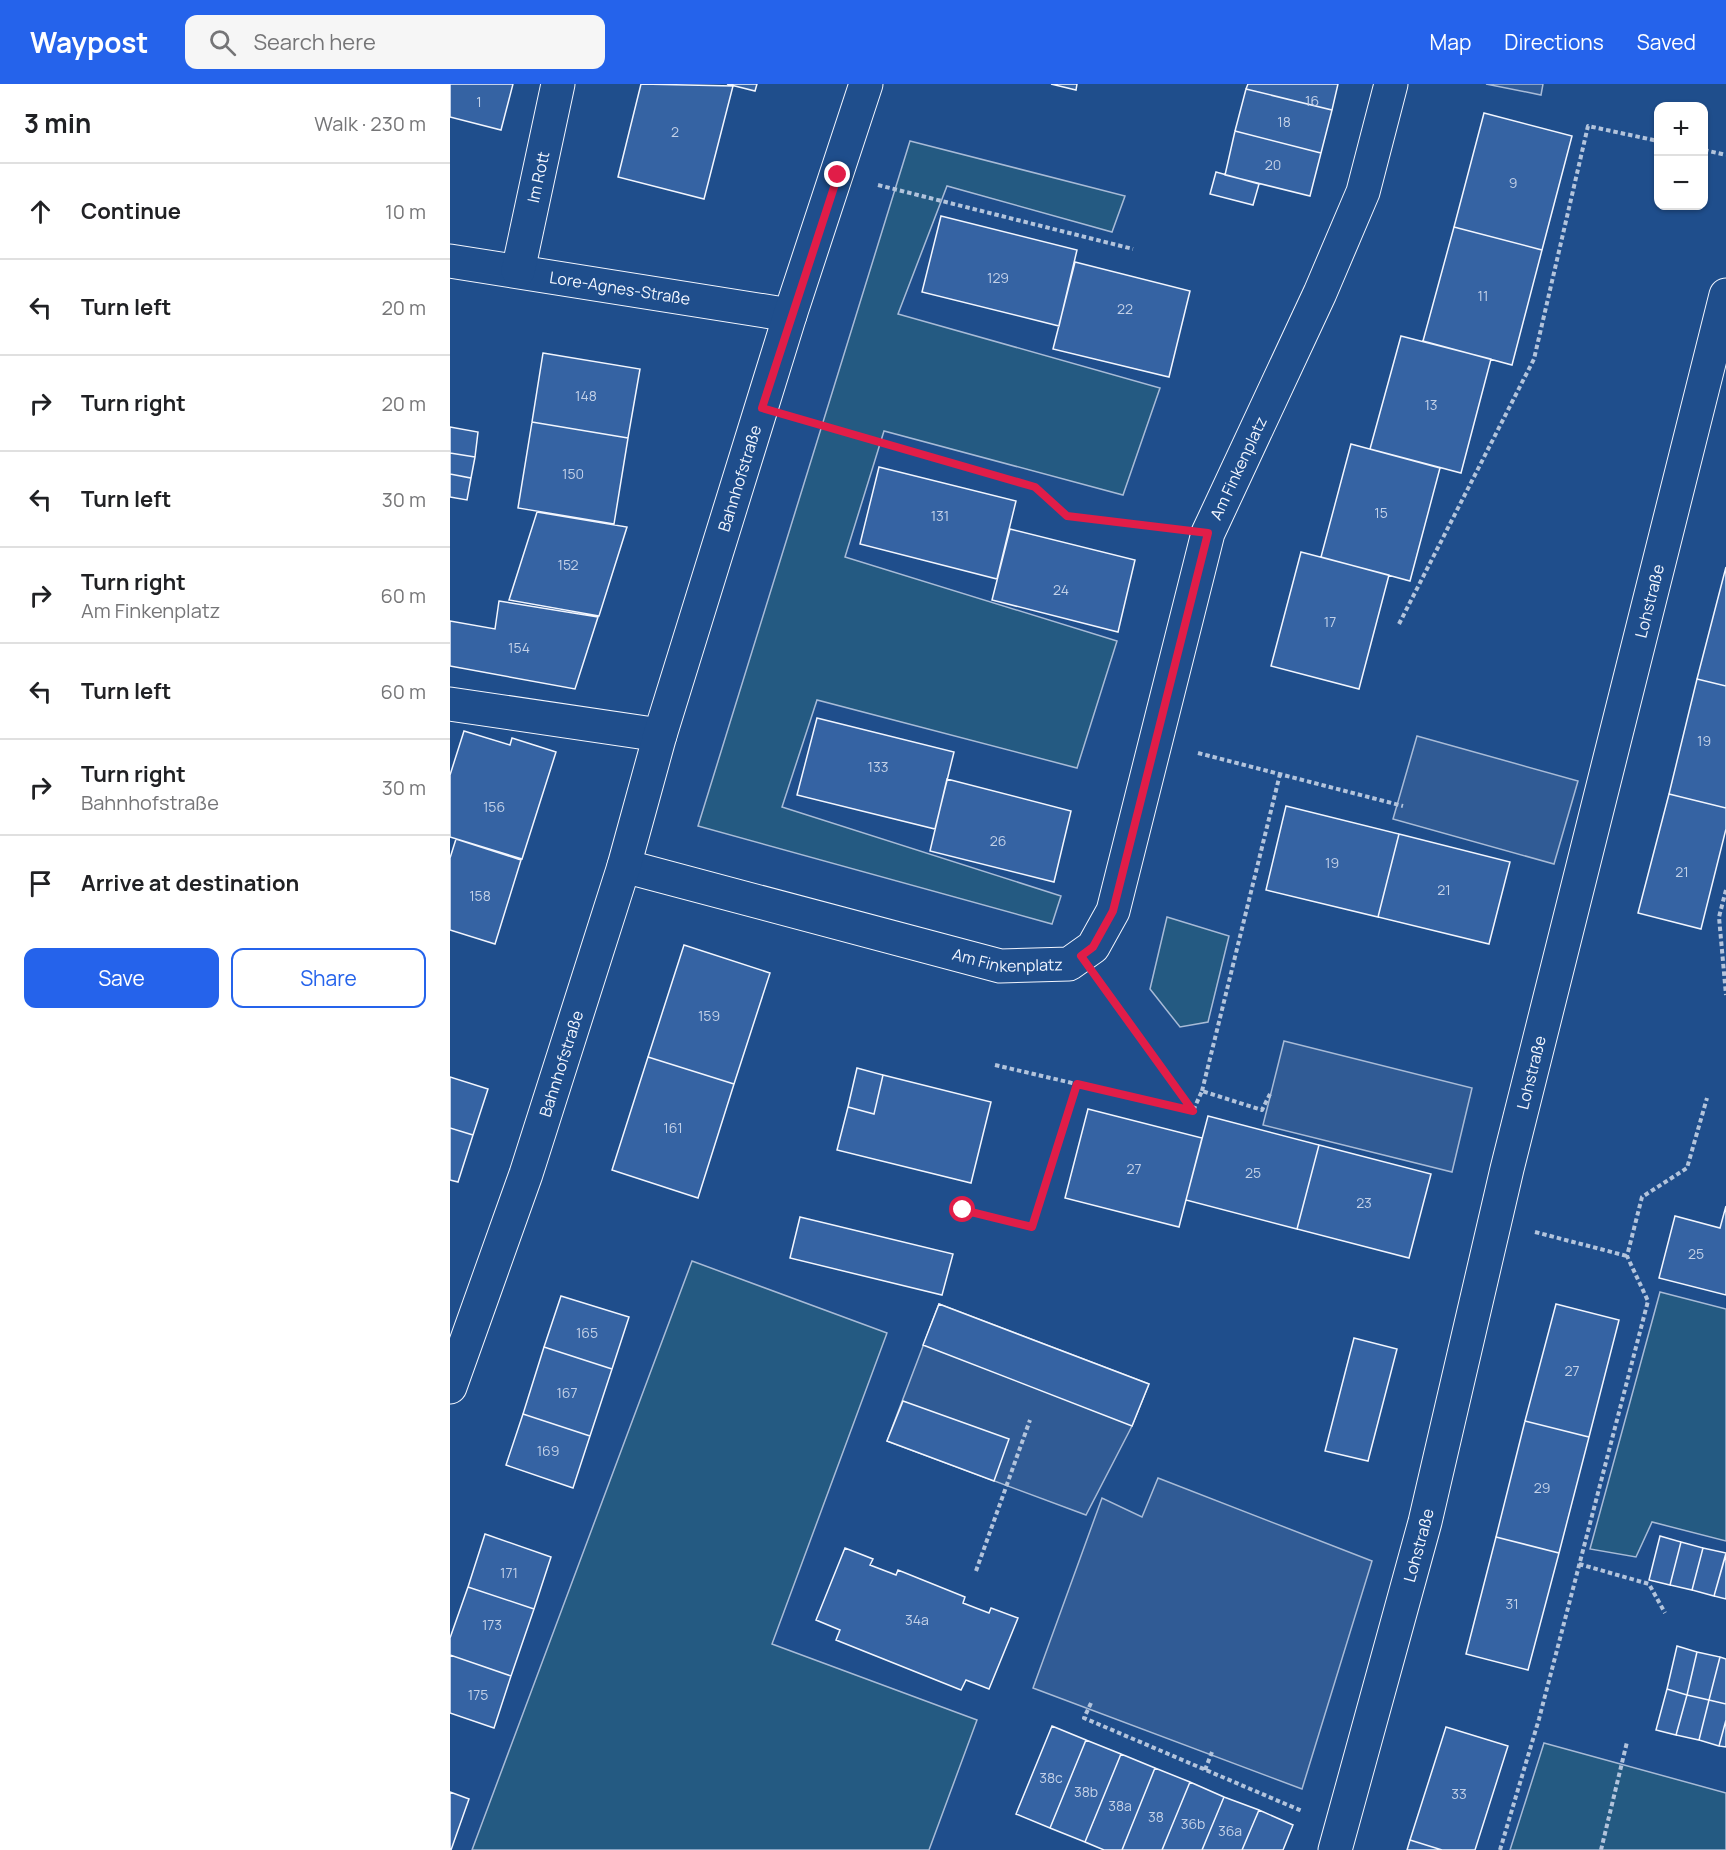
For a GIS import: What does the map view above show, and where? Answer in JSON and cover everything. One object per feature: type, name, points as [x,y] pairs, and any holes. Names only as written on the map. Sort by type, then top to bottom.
[{"type":"street","name":"Im Rott","points":[[518,271],[558,84]]},
{"type":"street","name":"Bahnhofstraße","points":[[450,1387],[526,1174],[624,866],[660,735],[790,315],[838,175],[866,84]]},
{"type":"street","name":"Am Finkenplatz","points":[[624,866],[1000,966],[1069,964],[1093,947],[1113,911],[1208,533],[1320,293],[1363,192],[1391,84]]},
{"type":"street","name":"Lore-Agnes-Straße","points":[[450,261],[790,315]]},
{"type":"street","name":"Lohstraße","points":[[1339,1839],[1422,1534],[1495,1221],[1726,295]]},
{"type":"street","points":[[450,704],[660,735]]},
{"type":"path","points":[[1399,624],[1534,359],[1588,126],[1654,140]]},
{"type":"path","points":[[1708,151],[1726,155]]},
{"type":"path","points":[[838,175],[1133,249]]},
{"type":"path","points":[[762,408],[1035,487],[1067,516],[1208,533]]},
{"type":"path","points":[[1154,741],[1403,806]]},
{"type":"path","points":[[1193,1111],[1202,1091],[1280,774]]},
{"type":"path","points":[[1726,890],[1719,917],[1726,995]]},
{"type":"path","points":[[1081,956],[1193,1111]]},
{"type":"path","points":[[995,1065],[1193,1111]]},
{"type":"path","points":[[963,1210],[1032,1227],[1077,1084]]},
{"type":"path","points":[[1202,1091],[1262,1110],[1270,1095]]},
{"type":"path","points":[[1500,1850],[1539,1719],[1648,1301],[1627,1256],[1642,1197],[1687,1168],[1707,1098]]},
{"type":"path","points":[[1495,1221],[1627,1256]]},
{"type":"path","points":[[976,1571],[1030,1420]]},
{"type":"path","points":[[1579,1564],[1649,1584],[1665,1613]]},
{"type":"path","points":[[1091,1703],[1084,1718],[1206,1770],[1339,1839]]},
{"type":"path","points":[[1601,1850],[1627,1742]]},
{"type":"path","points":[[1206,1770],[1212,1752]]},
{"type":"shaded area","points":[[1486,84],[1543,84],[1541,95]]},
{"type":"shaded area","points":[[910,141],[1125,196],[1112,232],[947,186],[898,314],[1160,388],[1123,495],[884,431],[845,557],[1117,641],[1077,768],[817,700],[782,807],[1061,896],[1052,924],[698,826]]},
{"type":"shaded area","points":[[1417,736],[1578,781],[1554,864],[1393,819]]},
{"type":"shaded area","points":[[1167,917],[1229,936],[1208,1022],[1180,1027],[1150,989]]},
{"type":"shaded area","points":[[1284,1041],[1472,1088],[1452,1172],[1263,1125]]},
{"type":"shaded area","points":[[692,1261],[887,1333],[772,1644],[977,1720],[929,1850],[472,1850]]},
{"type":"shaded area","points":[[1660,1292],[1726,1309],[1726,1541],[1652,1522],[1636,1557],[1590,1549]]},
{"type":"shaded area","points":[[939,1304],[1149,1384],[1132,1426],[1086,1515],[887,1441]]},
{"type":"shaded area","points":[[1158,1478],[1372,1561],[1302,1789],[1033,1688],[1102,1498],[1142,1517]]},
{"type":"shaded area","points":[[1544,1743],[1726,1793],[1726,1850],[1510,1850]]},
{"type":"building","points":[[450,84],[513,84],[501,130],[450,117]]},
{"type":"building","points":[[641,84],[733,86],[704,199],[618,177]]},
{"type":"building","points":[[727,84],[757,84],[755,91]]},
{"type":"building","points":[[1051,84],[1077,84],[1076,90]]},
{"type":"building","points":[[1248,84],[1338,84],[1332,110],[1246,89]]},
{"type":"building","points":[[1246,89],[1332,110],[1321,153],[1235,131]]},
{"type":"building","points":[[1484,113],[1572,136],[1542,250],[1454,227]]},
{"type":"building","points":[[1235,131],[1321,153],[1310,196],[1225,175]]},
{"type":"building","points":[[1216,172],[1259,184],[1253,205],[1210,194]]},
{"type":"building","points":[[941,216],[1077,250],[1059,326],[922,292]]},
{"type":"building","points":[[1454,227],[1542,250],[1512,365],[1423,341]]},
{"type":"building","points":[[1075,262],[1190,291],[1169,377],[1053,349]]},
{"type":"building","points":[[1401,336],[1491,359],[1461,473],[1370,449]]},
{"type":"building","points":[[543,353],[640,369],[628,438],[532,422]]},
{"type":"building","points":[[532,422],[628,438],[614,524],[518,508]]},
{"type":"building","points":[[450,427],[478,432],[475,457],[450,453]]},
{"type":"building","points":[[1351,444],[1440,468],[1410,581],[1321,557]]},
{"type":"building","points":[[450,453],[475,457],[471,478],[450,474]]},
{"type":"building","points":[[879,467],[1016,501],[997,579],[860,544]]},
{"type":"building","points":[[450,474],[471,478],[467,500],[450,497]]},
{"type":"building","points":[[537,512],[627,527],[599,616],[509,600]]},
{"type":"building","points":[[1010,529],[1135,560],[1118,632],[992,600]]},
{"type":"building","points":[[1301,552],[1389,575],[1359,689],[1271,666]]},
{"type":"building","points":[[1726,567],[1726,686],[1697,679]]},
{"type":"building","points":[[499,601],[598,617],[575,689],[450,666],[450,621],[495,629]]},
{"type":"building","points":[[1697,679],[1726,686],[1726,808],[1669,794]]},
{"type":"building","points":[[817,718],[954,752],[935,829],[797,795]]},
{"type":"building","points":[[464,731],[510,745],[512,738],[556,752],[522,859],[450,837],[450,775]]},
{"type":"building","points":[[947,779],[1071,811],[1054,882],[930,851]]},
{"type":"building","points":[[1669,794],[1726,808],[1726,829],[1701,929],[1638,913]]},
{"type":"building","points":[[1286,806],[1399,834],[1378,917],[1266,890]]},
{"type":"building","points":[[1399,834],[1510,862],[1489,944],[1378,917]]},
{"type":"building","points":[[456,839],[521,860],[495,944],[450,930],[450,858]]},
{"type":"building","points":[[684,945],[770,973],[734,1084],[648,1057]]},
{"type":"building","points":[[648,1057],[734,1084],[698,1198],[612,1170]]},
{"type":"building","points":[[857,1068],[883,1075],[874,1114],[848,1107]]},
{"type":"building","points":[[883,1075],[991,1102],[971,1183],[837,1150],[848,1107],[874,1114]]},
{"type":"building","points":[[450,1077],[488,1089],[473,1135],[450,1128]]},
{"type":"building","points":[[1088,1109],[1202,1138],[1179,1227],[1065,1198]]},
{"type":"building","points":[[1208,1116],[1319,1145],[1297,1229],[1186,1200]]},
{"type":"building","points":[[450,1128],[473,1135],[458,1182],[450,1180]]},
{"type":"building","points":[[1319,1145],[1431,1174],[1409,1258],[1297,1229]]},
{"type":"building","points":[[1726,1206],[1726,1295],[1659,1278],[1675,1216],[1720,1228]]},
{"type":"building","points":[[800,1217],[953,1254],[942,1295],[790,1258]]},
{"type":"building","points":[[561,1296],[629,1317],[612,1369],[544,1347]]},
{"type":"building","points":[[939,1304],[1149,1384],[1132,1426],[923,1345]]},
{"type":"building","points":[[1556,1304],[1619,1320],[1589,1437],[1525,1421]]},
{"type":"building","points":[[1354,1338],[1397,1349],[1368,1461],[1325,1451]]},
{"type":"building","points":[[544,1347],[612,1369],[590,1436],[523,1414]]},
{"type":"building","points":[[903,1401],[1009,1439],[994,1481],[887,1441]]},
{"type":"building","points":[[523,1414],[590,1436],[573,1488],[506,1465]]},
{"type":"building","points":[[1525,1421],[1589,1437],[1559,1553],[1496,1537]]},
{"type":"building","points":[[485,1534],[551,1557],[534,1609],[468,1587]]},
{"type":"building","points":[[1660,1536],[1681,1542],[1670,1585],[1649,1580]]},
{"type":"building","points":[[1496,1537],[1559,1553],[1528,1670],[1466,1654]]},
{"type":"building","points":[[1681,1542],[1703,1548],[1692,1590],[1670,1585]]},
{"type":"building","points":[[845,1548],[873,1559],[870,1565],[896,1575],[898,1570],[965,1597],[963,1603],[989,1613],[991,1608],[1018,1618],[989,1689],[966,1680],[961,1690],[836,1640],[840,1630],[816,1620]]},
{"type":"building","points":[[1703,1548],[1726,1553],[1714,1596],[1692,1590]]},
{"type":"building","points":[[1726,1554],[1726,1599],[1714,1596]]},
{"type":"building","points":[[468,1587],[534,1609],[511,1676],[450,1655],[450,1638]]},
{"type":"building","points":[[1677,1646],[1697,1652],[1687,1695],[1667,1689]]},
{"type":"building","points":[[1697,1652],[1720,1657],[1709,1700],[1687,1695]]},
{"type":"building","points":[[450,1655],[511,1676],[494,1728],[450,1713]]},
{"type":"building","points":[[1720,1657],[1726,1659],[1726,1704],[1709,1700]]},
{"type":"building","points":[[1667,1689],[1687,1695],[1676,1735],[1656,1730]]},
{"type":"building","points":[[1687,1695],[1709,1700],[1699,1740],[1676,1735]]},
{"type":"building","points":[[1709,1700],[1726,1704],[1726,1720],[1719,1746],[1699,1740]]},
{"type":"building","points":[[1726,1720],[1726,1747],[1719,1746]]},
{"type":"building","points":[[1052,1726],[1086,1740],[1050,1828],[1016,1814]]},
{"type":"building","points":[[1446,1727],[1508,1746],[1475,1850],[1442,1850],[1410,1840]]},
{"type":"building","points":[[1086,1740],[1121,1754],[1085,1842],[1050,1828]]},
{"type":"building","points":[[1121,1754],[1155,1768],[1122,1850],[1104,1850],[1085,1842]]},
{"type":"building","points":[[1155,1768],[1190,1782],[1162,1850],[1122,1850]]},
{"type":"building","points":[[1190,1782],[1224,1797],[1202,1850],[1162,1850]]},
{"type":"building","points":[[450,1792],[469,1799],[451,1850],[450,1850]]},
{"type":"building","points":[[1224,1797],[1259,1810],[1242,1850],[1202,1850]]},
{"type":"building","points":[[1259,1810],[1293,1825],[1283,1850],[1242,1850]]},
{"type":"building","points":[[1410,1840],[1442,1850],[1407,1850]]},
{"type":"route","points":[[838,175],[790,315],[762,408],[1035,487],[1067,516],[1208,533],[1113,911],[1093,947],[1081,956],[1193,1111],[1077,1084],[1032,1227],[963,1210]]}]
